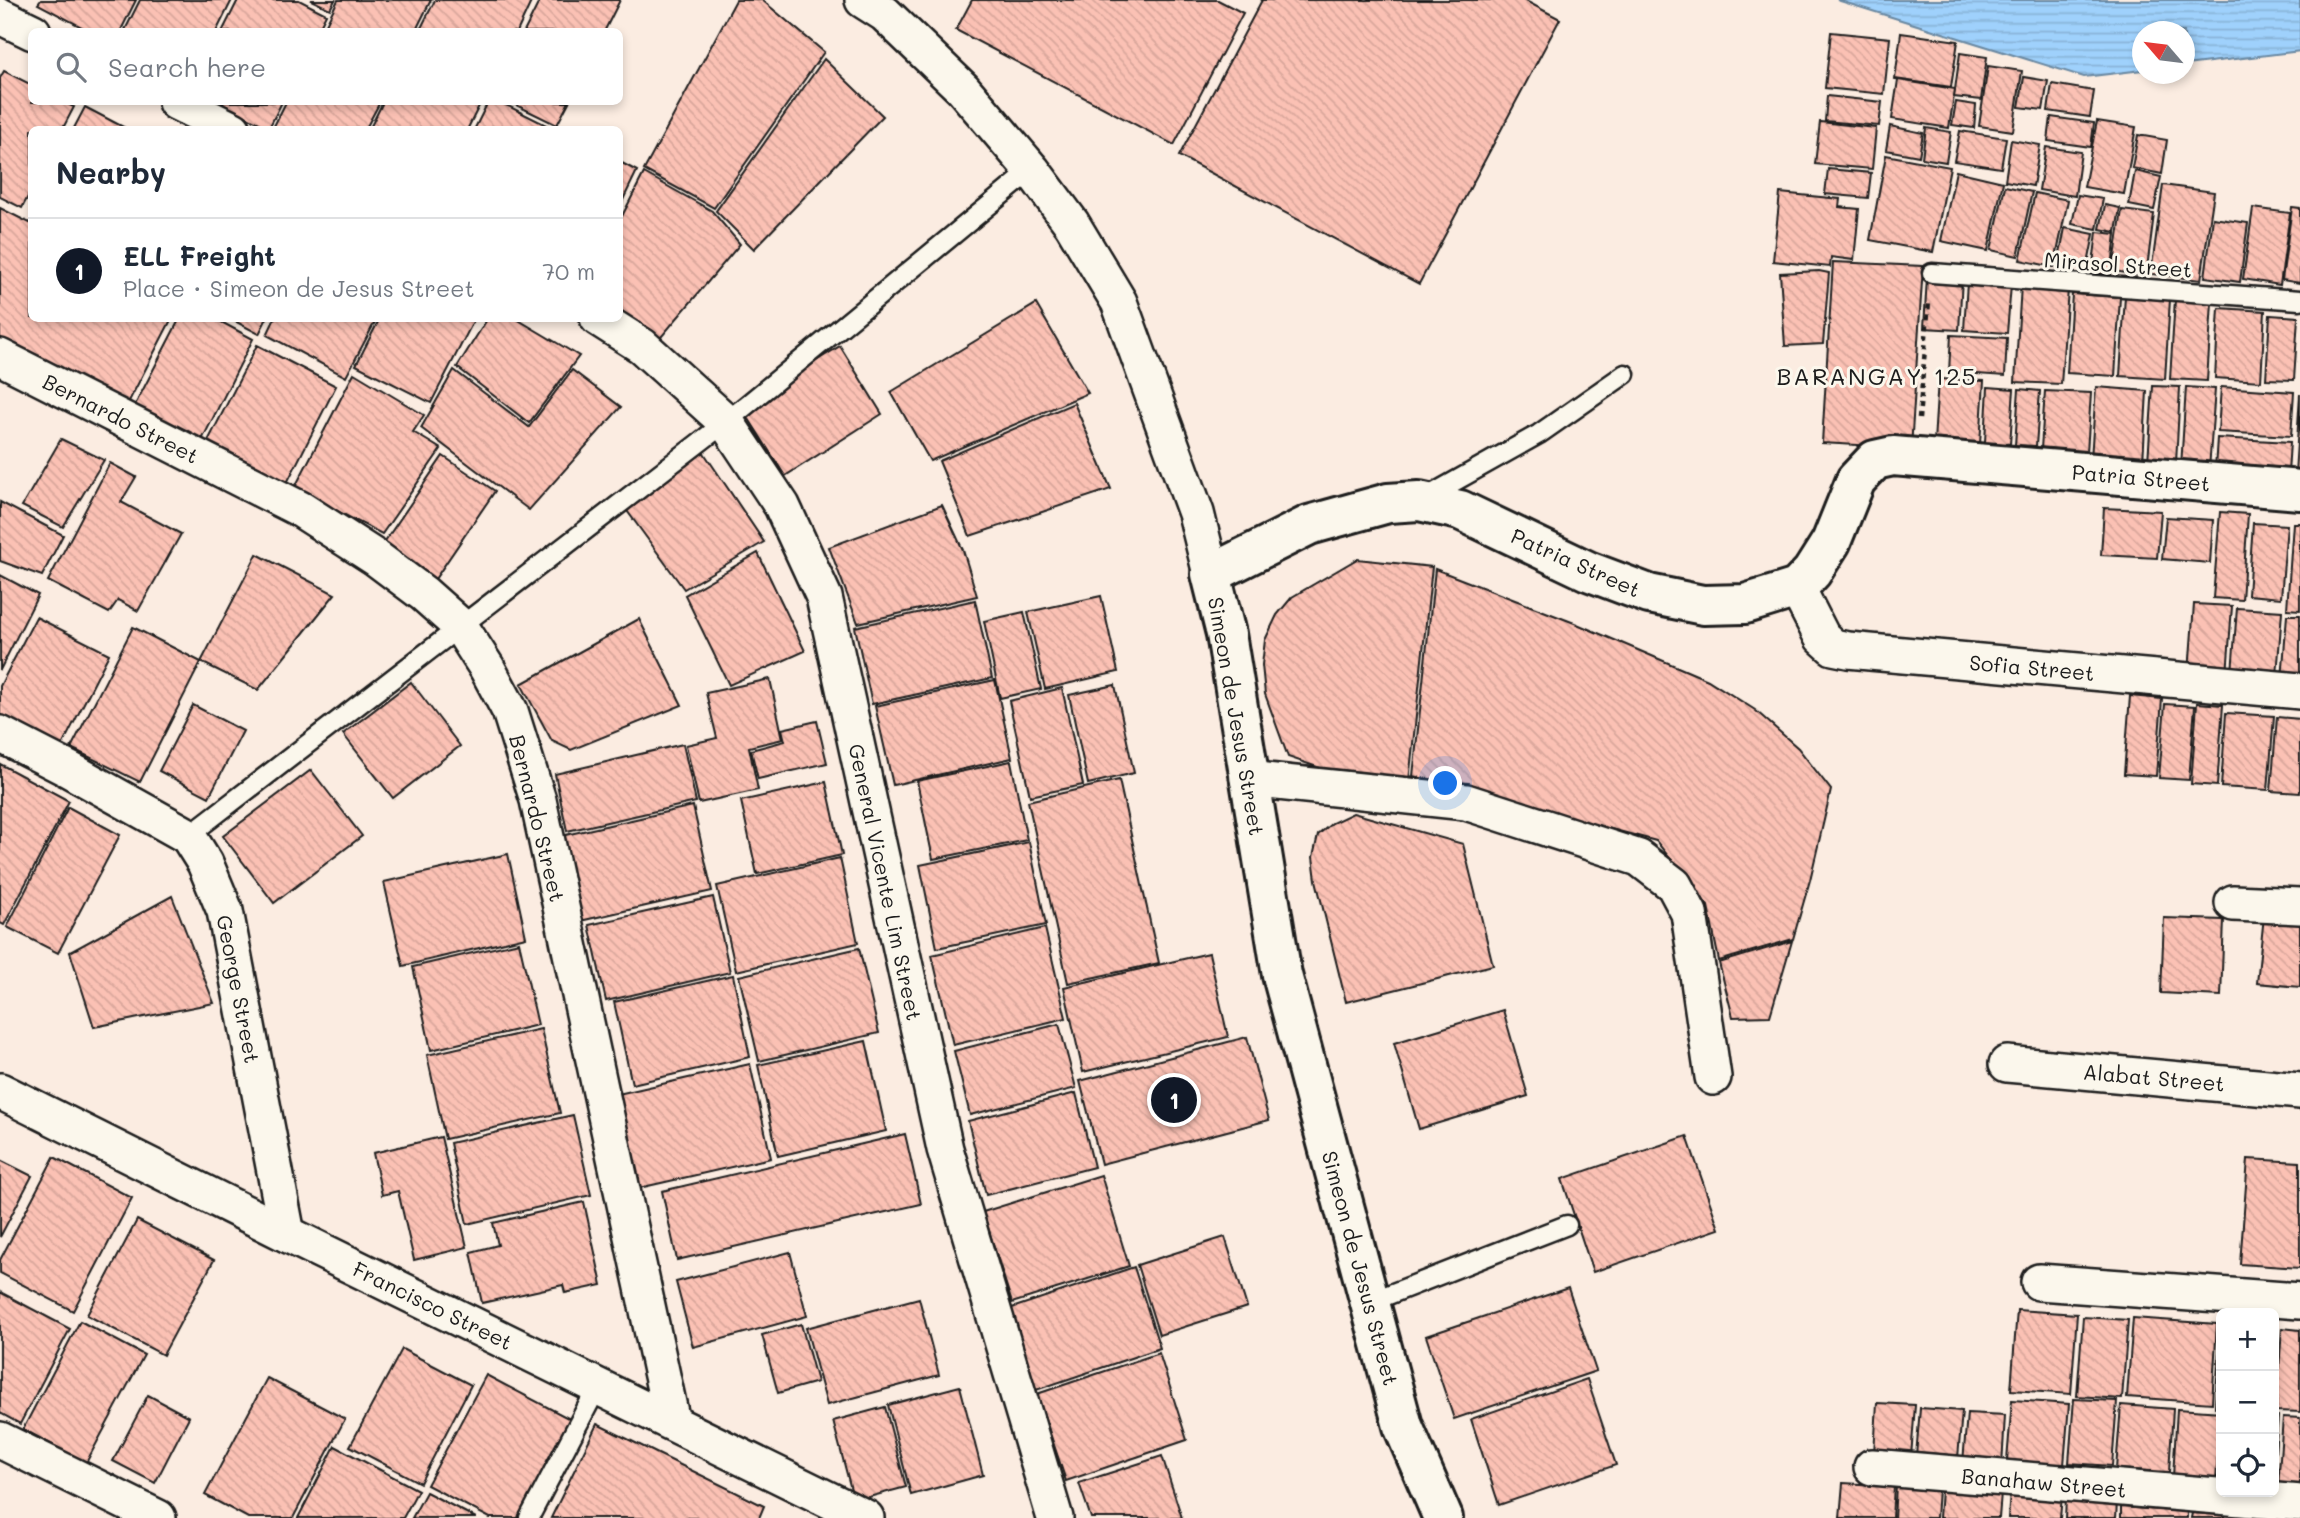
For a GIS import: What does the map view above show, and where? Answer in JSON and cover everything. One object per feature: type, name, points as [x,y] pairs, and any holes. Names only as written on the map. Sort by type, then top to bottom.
[{"type":"street","name":"Simeon de Jesus Street","points":[[863,0],[885,14],[963,89],[1032,170],[1072,224],[1119,302],[1196,513],[1226,634],[1282,975],[1403,1426],[1443,1518]]},
{"type":"street","points":[[0,16],[28,30]]},
{"type":"street","points":[[182,105],[225,126]]},
{"type":"street","name":"General Vicente Lim Street","points":[[604,322],[642,346],[726,422],[782,506],[824,597],[945,1149],[1055,1518]]},
{"type":"street","name":"Bernardo Street","points":[[0,357],[300,509],[376,558],[424,594],[460,626],[487,668],[510,712],[538,800],[672,1422]]},
{"type":"street","name":"Patria Street","points":[[1211,574],[1309,525],[1388,503],[1419,501],[1460,509],[1588,571],[1649,594],[1703,606],[1745,604],[1797,588],[1812,572],[1831,542],[1856,480],[1875,460],[1893,456],[2300,490]]},
{"type":"street","name":"Sofia Street","points":[[1797,588],[1822,637],[1833,647],[2300,691]]},
{"type":"street","name":"George Street","points":[[0,734],[70,769],[188,836],[205,863],[225,911],[287,1234]]},
{"type":"street","points":[[1248,779],[1466,802],[1639,858],[1674,885],[1689,913],[1713,1077]]},
{"type":"street","points":[[2233,903],[2300,906]]},
{"type":"street","name":"Alabat Street","points":[[2007,1064],[2300,1091]]},
{"type":"street","name":"Francisco Street","points":[[0,1091],[866,1518]]},
{"type":"street","points":[[2039,1282],[2300,1301]]},
{"type":"street","points":[[0,1440],[158,1518]]},
{"type":"street","name":"Banahaw Street","points":[[1872,1467],[2300,1503]]},
{"type":"lane","points":[[188,836],[726,422],[1032,170]]},
{"type":"lane","name":"Mirasol Street","points":[[1932,273],[2300,300]]},
{"type":"lane","points":[[1419,501],[1539,434],[1625,374]]},
{"type":"lane","points":[[1370,1302],[1567,1225]]},
{"type":"lane","points":[[529,1518],[598,1386]]},
{"type":"path","points":[[1916,458],[1932,273]]},
{"type":"water","points":[[1837,0],[2300,0],[2300,51],[2195,64],[2195,21],[2132,21],[2132,71],[2084,77]]},
{"type":"building","points":[[41,0],[136,0],[122,28],[83,28],[38,4]]},
{"type":"building","points":[[140,0],[232,0],[218,28],[126,28]]},
{"type":"building","points":[[238,0],[299,0],[326,14],[319,28],[224,28]]},
{"type":"building","points":[[311,0],[335,0],[330,9]]},
{"type":"building","points":[[338,0],[431,0],[417,28],[324,28]]},
{"type":"building","points":[[435,0],[532,0],[519,28],[421,28]]},
{"type":"building","points":[[540,0],[620,0],[606,28],[526,28]]},
{"type":"building","points":[[736,0],[762,0],[824,52],[714,208],[644,170]]},
{"type":"building","points":[[972,0],[1218,0],[1243,13],[1174,145],[956,30]]},
{"type":"building","points":[[1262,0],[1524,0],[1560,19],[1419,284],[1179,156]]},
{"type":"building","points":[[1831,32],[1890,38],[1884,94],[1825,88]]},
{"type":"building","points":[[1901,33],[1958,41],[1951,87],[1895,79]]},
{"type":"building","points":[[1960,53],[1987,57],[1981,100],[1954,97]]},
{"type":"building","points":[[824,59],[883,116],[754,249],[716,211]]},
{"type":"building","points":[[1988,66],[2022,71],[2013,131],[1979,126]]},
{"type":"building","points":[[4,71],[28,83],[28,105],[74,107],[64,126],[28,126],[28,197],[22,208],[0,197],[0,78]]},
{"type":"building","points":[[2024,77],[2048,81],[2043,110],[2019,107]]},
{"type":"building","points":[[1898,80],[1955,89],[1949,128],[1892,119]]},
{"type":"building","points":[[2052,84],[2094,91],[2090,117],[2048,111]]},
{"type":"building","points":[[1827,96],[1882,102],[1879,126],[1825,121]]},
{"type":"building","points":[[1956,102],[1976,105],[1974,128],[1952,125]]},
{"type":"building","points":[[224,105],[280,105],[270,126]]},
{"type":"building","points":[[284,105],[378,105],[367,126],[274,126]]},
{"type":"building","points":[[382,105],[480,105],[469,126],[371,126]]},
{"type":"building","points":[[486,105],[506,105],[548,126],[476,126]]},
{"type":"building","points":[[516,105],[567,105],[557,125]]},
{"type":"building","points":[[85,107],[121,126],[75,126]]},
{"type":"building","points":[[2051,117],[2094,123],[2091,147],[2048,141]]},
{"type":"building","points":[[2097,121],[2136,127],[2124,194],[2084,187]]},
{"type":"building","points":[[1820,122],[1876,128],[1872,169],[1815,164]]},
{"type":"building","points":[[1890,126],[1923,133],[1919,156],[1886,150]]},
{"type":"building","points":[[1926,128],[1951,132],[1946,162],[1922,158]]},
{"type":"building","points":[[1960,131],[2006,138],[2001,168],[1954,161]]},
{"type":"building","points":[[2138,135],[2167,140],[2162,174],[2132,168]]},
{"type":"building","points":[[2011,140],[2040,145],[2033,186],[2005,181]]},
{"type":"building","points":[[2046,147],[2081,152],[2075,196],[2039,190]]},
{"type":"building","points":[[1886,155],[1950,167],[1933,252],[1870,240]]},
{"type":"building","points":[[623,164],[637,171],[623,200]]},
{"type":"building","points":[[1828,169],[1871,173],[1868,198],[1825,194]]},
{"type":"building","points":[[1956,171],[2003,182],[1988,251],[1941,241]]},
{"type":"building","points":[[2135,171],[2161,177],[2154,210],[2129,205]]},
{"type":"building","points":[[644,173],[712,211],[740,244],[651,349],[623,321],[623,214]]},
{"type":"building","points":[[2163,185],[2214,192],[2201,280],[2151,274]]},
{"type":"building","points":[[2005,186],[2032,192],[2018,256],[1991,250]]},
{"type":"building","points":[[1780,193],[1840,199],[1839,207],[1859,209],[1854,260],[1831,257],[1830,267],[1773,261]]},
{"type":"building","points":[[2035,193],[2068,200],[2054,267],[2020,260]]},
{"type":"building","points":[[2078,195],[2103,199],[2097,229],[2072,224]]},
{"type":"building","points":[[2105,205],[2120,208],[2116,232],[2100,229]]},
{"type":"building","points":[[2292,207],[2300,208],[2300,283],[2282,280]]},
{"type":"building","points":[[0,208],[28,222],[28,322],[170,322],[124,411],[0,347]]},
{"type":"building","points":[[2253,208],[2290,213],[2280,285],[2243,279]]},
{"type":"building","points":[[2122,210],[2154,214],[2146,276],[2113,271]]},
{"type":"building","points":[[2213,218],[2248,223],[2240,282],[2205,277]]},
{"type":"building","points":[[2065,228],[2094,234],[2087,269],[2058,263]]},
{"type":"building","points":[[2097,232],[2116,234],[2111,275],[2092,272]]},
{"type":"building","points":[[1833,262],[1923,266],[1911,448],[1822,443]]},
{"type":"building","points":[[1780,273],[1829,273],[1823,344],[1785,346]]},
{"type":"building","points":[[1927,277],[1962,278],[1959,330],[1924,328]]},
{"type":"building","points":[[1967,282],[2011,285],[2007,333],[1964,330]]},
{"type":"building","points":[[2021,285],[2068,289],[2061,384],[2015,382]]},
{"type":"building","points":[[2072,294],[2120,297],[2115,376],[2067,373]]},
{"type":"building","points":[[2125,296],[2170,299],[2165,379],[2120,376]]},
{"type":"building","points":[[2175,299],[2212,302],[2207,381],[2170,379]]},
{"type":"building","points":[[1036,304],[1088,393],[930,461],[891,392]]},
{"type":"building","points":[[2219,308],[2265,311],[2261,381],[2215,378]]},
{"type":"building","points":[[2270,315],[2298,317],[2294,380],[2266,379]]},
{"type":"building","points":[[178,322],[221,322],[253,339],[202,440],[135,405]]},
{"type":"building","points":[[236,322],[265,322],[259,334]]},
{"type":"building","points":[[273,322],[375,322],[346,377],[267,335]]},
{"type":"building","points":[[378,322],[473,322],[431,403],[356,365]]},
{"type":"building","points":[[485,322],[522,322],[579,356],[529,423],[457,367]]},
{"type":"building","points":[[1951,335],[2007,338],[2005,376],[1949,372]]},
{"type":"building","points":[[257,345],[336,386],[287,483],[207,443]]},
{"type":"building","points":[[840,346],[882,414],[785,476],[742,408]]},
{"type":"building","points":[[454,370],[529,427],[572,370],[621,407],[529,510],[421,428]]},
{"type":"building","points":[[354,373],[424,415],[413,432],[441,449],[382,534],[294,489]]},
{"type":"building","points":[[1938,379],[1984,381],[1980,444],[1934,442]]},
{"type":"building","points":[[2153,386],[2180,387],[2176,463],[2148,462]]},
{"type":"building","points":[[1988,387],[2014,389],[2010,444],[1985,442]]},
{"type":"building","points":[[2096,387],[2147,391],[2143,462],[2091,459]]},
{"type":"building","points":[[2186,387],[2215,389],[2209,469],[2181,467]]},
{"type":"building","points":[[2221,387],[2294,392],[2291,436],[2218,432]]},
{"type":"building","points":[[2019,389],[2040,391],[2036,446],[2015,445]]},
{"type":"building","points":[[2045,391],[2091,393],[2087,452],[2041,449]]},
{"type":"building","points":[[2300,394],[2300,474],[2295,474]]},
{"type":"building","points":[[1074,403],[1111,489],[970,536],[939,461]]},
{"type":"building","points":[[2217,438],[2290,442],[2288,473],[2215,469]]},
{"type":"building","points":[[61,439],[104,460],[63,527],[22,506]]},
{"type":"building","points":[[702,450],[764,542],[684,589],[625,508]]},
{"type":"building","points":[[443,456],[495,491],[433,582],[381,547]]},
{"type":"building","points":[[110,463],[136,477],[121,502],[181,534],[138,611],[118,600],[109,613],[48,581]]},
{"type":"building","points":[[0,502],[63,535],[42,576],[0,561]]},
{"type":"building","points":[[942,505],[963,550],[977,596],[858,623],[829,547]]},
{"type":"building","points":[[2104,508],[2161,511],[2157,558],[2101,555]]},
{"type":"building","points":[[2220,512],[2248,514],[2242,600],[2213,598]]},
{"type":"building","points":[[2166,517],[2213,520],[2210,563],[2162,559]]},
{"type":"building","points":[[2253,523],[2287,525],[2281,598],[2248,595]]},
{"type":"building","points":[[2293,523],[2300,523],[2300,610],[2287,609]]},
{"type":"building","points":[[758,553],[805,651],[729,685],[685,595]]},
{"type":"building","points":[[257,554],[335,594],[258,690],[201,662]]},
{"type":"building","points":[[1357,559],[1432,567],[1409,781],[1335,773],[1288,757],[1265,694],[1262,665],[1265,640],[1277,615],[1292,597]]},
{"type":"building","points":[[1435,569],[1577,624],[1708,680],[1755,710],[1798,748],[1831,790],[1793,939],[1719,961],[1708,906],[1656,841],[1413,776]]},
{"type":"building","points":[[0,575],[38,595],[0,670]]},
{"type":"building","points":[[1101,596],[1118,672],[1045,689],[1028,612]]},
{"type":"building","points":[[975,600],[992,678],[872,704],[855,627]]},
{"type":"building","points":[[2194,604],[2232,606],[2227,675],[2189,672]]},
{"type":"building","points":[[2237,608],[2282,611],[2277,676],[2232,673]]},
{"type":"building","points":[[1024,612],[1041,689],[1000,698],[984,621]]},
{"type":"building","points":[[2287,615],[2300,615],[2300,681],[2282,680]]},
{"type":"building","points":[[36,617],[109,654],[61,748],[0,716],[0,686]]},
{"type":"building","points":[[639,619],[682,705],[571,750],[552,741],[521,684]]},
{"type":"building","points":[[133,627],[201,662],[140,782],[71,748]]},
{"type":"building","points":[[770,679],[783,739],[749,747],[758,790],[699,803],[686,745],[717,738],[706,693]]},
{"type":"building","points":[[995,680],[1012,758],[893,785],[875,706]]},
{"type":"building","points":[[411,682],[460,746],[393,798],[343,734]]},
{"type":"building","points":[[1115,685],[1134,773],[1088,784],[1069,695]]},
{"type":"building","points":[[1062,688],[1083,785],[1030,796],[1009,701]]},
{"type":"building","points":[[2130,696],[2162,699],[2156,776],[2124,774]]},
{"type":"building","points":[[2197,703],[2223,705],[2217,786],[2191,784]]},
{"type":"building","points":[[2165,704],[2195,706],[2189,780],[2159,778]]},
{"type":"building","points":[[193,705],[243,731],[209,797],[159,771]]},
{"type":"building","points":[[2226,713],[2274,716],[2268,790],[2221,787]]},
{"type":"building","points":[[2277,717],[2300,719],[2300,793],[2271,791]]},
{"type":"building","points":[[817,721],[827,763],[758,779],[751,750],[785,741],[782,729]]},
{"type":"building","points":[[683,744],[696,802],[567,831],[555,774]]},
{"type":"building","points":[[1011,761],[1027,840],[933,859],[917,781]]},
{"type":"building","points":[[0,764],[69,801],[4,925],[0,923]]},
{"type":"building","points":[[311,770],[362,836],[274,903],[223,836]]},
{"type":"building","points":[[1119,780],[1159,963],[1068,983],[1028,801]]},
{"type":"building","points":[[826,782],[842,855],[757,874],[741,801]]},
{"type":"building","points":[[693,806],[712,891],[580,921],[561,836]]},
{"type":"building","points":[[68,807],[120,835],[58,953],[7,927]]},
{"type":"building","points":[[1353,813],[1463,844],[1493,965],[1346,1002],[1316,880],[1313,857],[1318,835],[1332,823]]},
{"type":"building","points":[[1029,842],[1046,925],[937,948],[920,865]]},
{"type":"building","points":[[508,854],[526,937],[403,966],[384,882]]},
{"type":"building","points":[[840,858],[858,943],[736,971],[717,886]]},
{"type":"building","points":[[172,896],[214,1003],[94,1027],[70,952]]},
{"type":"building","points":[[713,897],[730,972],[606,1001],[589,925]]},
{"type":"building","points":[[2265,906],[2300,910],[2300,987],[2257,983]]},
{"type":"building","points":[[2164,918],[2224,920],[2221,996],[2161,993]]},
{"type":"building","points":[[1045,928],[1066,1018],[953,1045],[932,955]]},
{"type":"building","points":[[1792,941],[1770,1016],[1733,1017],[1719,963]]},
{"type":"building","points":[[519,942],[538,1025],[431,1050],[413,967]]},
{"type":"building","points":[[859,948],[879,1033],[759,1061],[739,976]]},
{"type":"building","points":[[1209,953],[1228,1037],[1083,1072],[1064,987]]},
{"type":"building","points":[[733,975],[750,1057],[632,1084],[614,1002]]},
{"type":"building","points":[[1503,1010],[1528,1096],[1419,1129],[1394,1043]]},
{"type":"building","points":[[1059,1024],[1076,1088],[970,1115],[954,1051]]},
{"type":"building","points":[[541,1029],[560,1113],[445,1139],[427,1055]]},
{"type":"building","points":[[1247,1037],[1269,1120],[1101,1164],[1080,1081]]},
{"type":"building","points":[[866,1041],[886,1131],[778,1156],[758,1065]]},
{"type":"building","points":[[750,1064],[771,1158],[639,1188],[618,1094]]},
{"type":"building","points":[[1076,1093],[1094,1167],[986,1195],[968,1121]]},
{"type":"building","points":[[573,1115],[591,1195],[467,1224],[450,1143]]},
{"type":"building","points":[[905,1134],[921,1204],[677,1260],[662,1191]]},
{"type":"building","points":[[1687,1136],[1719,1229],[1593,1272],[1562,1179]]},
{"type":"building","points":[[441,1137],[467,1247],[414,1260],[398,1191],[382,1195],[373,1153]]},
{"type":"building","points":[[54,1157],[132,1198],[73,1311],[0,1273],[0,1260]]},
{"type":"building","points":[[2248,1159],[2300,1162],[2300,1268],[2240,1264]]},
{"type":"building","points":[[0,1160],[32,1176],[0,1237]]},
{"type":"building","points":[[1101,1175],[1129,1266],[1012,1303],[983,1212]]},
{"type":"building","points":[[584,1202],[602,1285],[565,1293],[563,1285],[482,1303],[471,1252],[498,1245],[493,1223]]},
{"type":"building","points":[[137,1220],[214,1260],[163,1355],[87,1315]]},
{"type":"building","points":[[1225,1237],[1247,1307],[1159,1335],[1137,1265]]},
{"type":"building","points":[[790,1252],[807,1316],[693,1347],[676,1282]]},
{"type":"building","points":[[1134,1267],[1160,1348],[1036,1390],[1009,1309]]},
{"type":"building","points":[[1568,1288],[1596,1371],[1454,1419],[1426,1336]]},
{"type":"building","points":[[0,1292],[70,1329],[20,1424],[0,1413]]},
{"type":"building","points":[[919,1298],[939,1375],[827,1405],[806,1328]]},
{"type":"building","points":[[2017,1310],[2077,1314],[2071,1394],[2011,1390]]},
{"type":"building","points":[[2083,1317],[2128,1320],[2122,1399],[2077,1396]]},
{"type":"building","points":[[2133,1318],[2216,1324],[2212,1403],[2127,1397]]},
{"type":"building","points":[[80,1321],[144,1355],[86,1463],[23,1429]]},
{"type":"building","points":[[801,1324],[817,1382],[778,1393],[762,1335]]},
{"type":"building","points":[[2282,1328],[2300,1330],[2300,1412],[2279,1411]]},
{"type":"building","points":[[402,1349],[471,1385],[420,1483],[350,1446]]},
{"type":"building","points":[[1159,1353],[1187,1440],[1066,1481],[1037,1394]]},
{"type":"building","points":[[486,1375],[570,1419],[518,1518],[490,1518],[427,1485]]},
{"type":"building","points":[[267,1378],[345,1419],[293,1518],[248,1518],[205,1495]]},
{"type":"building","points":[[1587,1379],[1616,1465],[1499,1505],[1471,1419]]},
{"type":"building","points":[[960,1386],[983,1475],[911,1495],[888,1405]]},
{"type":"building","points":[[148,1395],[189,1417],[155,1483],[113,1461]]},
{"type":"building","points":[[2074,1399],[2117,1401],[2112,1466],[2069,1463]]},
{"type":"building","points":[[2012,1400],[2069,1404],[2064,1465],[2007,1461]]},
{"type":"building","points":[[1877,1403],[1915,1405],[1911,1457],[1874,1454]]},
{"type":"building","points":[[2121,1405],[2173,1409],[2169,1472],[2116,1469]]},
{"type":"building","points":[[885,1407],[906,1487],[854,1501],[833,1421]]},
{"type":"building","points":[[1920,1408],[1962,1411],[1958,1458],[1916,1456]]},
{"type":"building","points":[[2177,1409],[2216,1412],[2216,1480],[2173,1477]]},
{"type":"building","points":[[1967,1413],[2005,1415],[2002,1466],[1963,1463]]},
{"type":"building","points":[[2283,1417],[2300,1418],[2300,1487],[2279,1486]]},
{"type":"building","points":[[597,1424],[764,1506],[759,1518],[551,1518]]},
{"type":"building","points":[[335,1446],[418,1490],[403,1518],[298,1518]]},
{"type":"building","points":[[1162,1456],[1182,1518],[1091,1518],[1079,1483]]},
{"type":"building","points":[[1843,1483],[1894,1486],[1892,1518],[1840,1518]]},
{"type":"building","points":[[1896,1486],[1938,1489],[1936,1518],[1894,1518]]},
{"type":"building","points":[[1941,1490],[2001,1493],[1999,1518],[1939,1518]]},
{"type":"building","points":[[426,1492],[476,1518],[412,1518]]},
{"type":"building","points":[[2010,1493],[2062,1496],[2060,1518],[2008,1518]]},
{"type":"building","points":[[2066,1499],[2117,1502],[2116,1518],[2065,1518]]},
{"type":"building","points":[[2121,1507],[2187,1512],[2187,1518],[2121,1518]]},
{"type":"building","points":[[2192,1513],[2225,1515],[2225,1518],[2191,1518]]},
{"type":"place","name":"ELL Freight","points":[[1174,1100]]},
{"type":"district","name":"BARANGAY 125","points":[[1877,375]]}]
